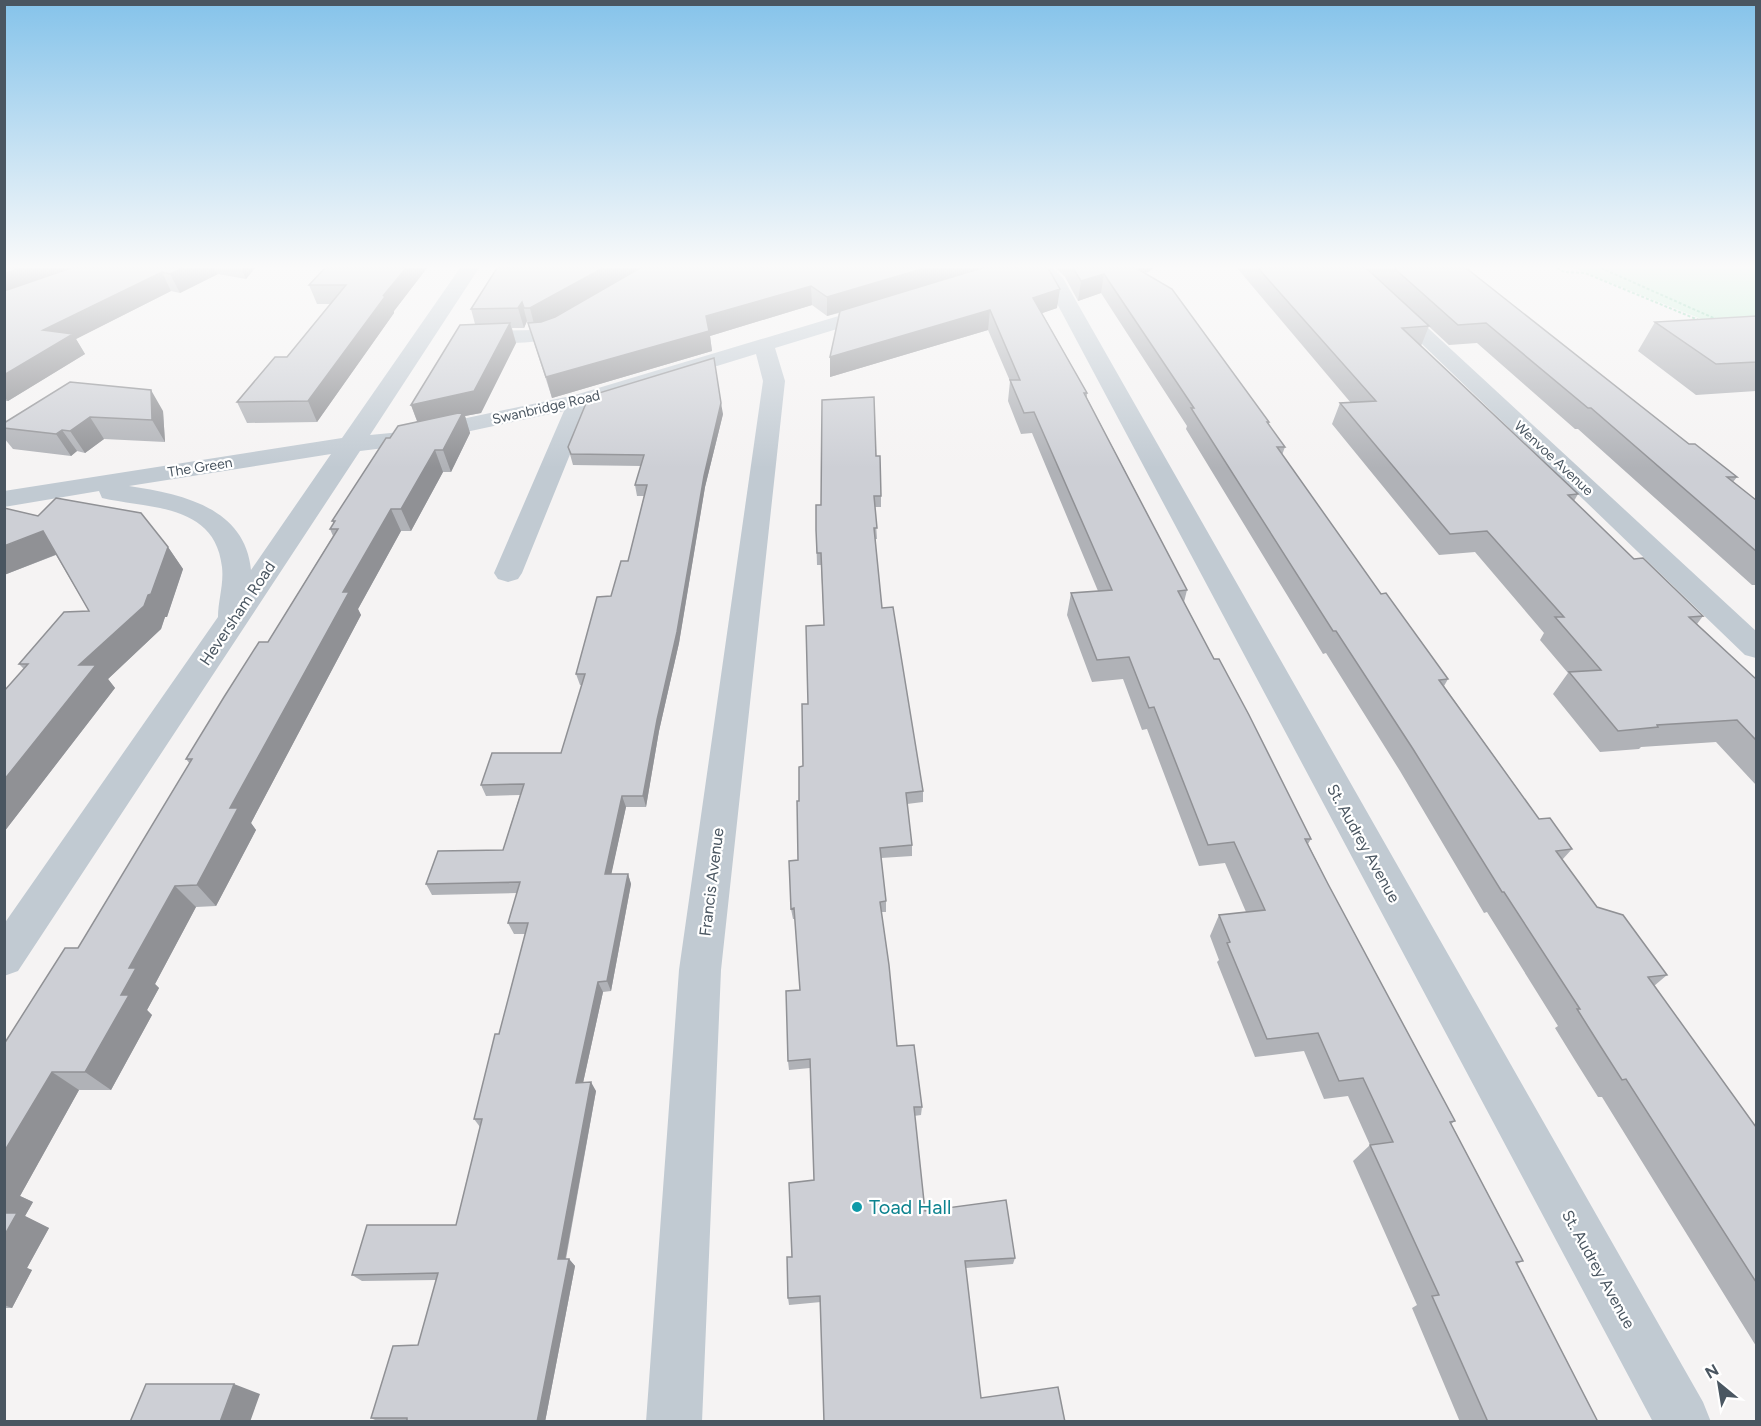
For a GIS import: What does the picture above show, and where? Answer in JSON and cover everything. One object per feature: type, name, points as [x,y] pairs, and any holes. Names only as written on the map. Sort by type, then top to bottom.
[{"type":"street","name":"Heversham Road","points":[[4,958],[425,335]]},
{"type":"street","points":[[423,338],[542,335]]},
{"type":"street","name":"Swanbridge Road","points":[[349,445],[401,439],[580,401],[801,335]]},
{"type":"street","name":"St. Audrey Avenue","points":[[1084,335],[1683,1422]]},
{"type":"street","name":"Wenvoe Avenue","points":[[1423,335],[1756,648]]},
{"type":"street","name":"Francis Avenue","points":[[674,1422],[700,970],[774,381],[764,346]]},
{"type":"street","points":[[508,573],[580,401]]},
{"type":"street","name":"The Green","points":[[4,499],[310,449],[349,445]]},
{"type":"street","name":"The Green","points":[[50,491],[106,492],[148,496],[178,503],[202,513],[220,528],[230,544],[236,563],[236,589],[230,624]]},
{"type":"building","points":[[4,335],[72,335],[4,375]]},
{"type":"building","points":[[305,335],[357,335],[308,401],[237,402],[275,357],[287,357]]},
{"type":"building","points":[[454,335],[504,335],[474,391],[411,405]]},
{"type":"building","points":[[532,335],[696,335],[546,377]]},
{"type":"building","points":[[835,335],[906,335],[830,357]]},
{"type":"building","points":[[1001,335],[1054,335],[1087,393],[1084,393],[1187,590],[1178,591],[1214,659],[1219,659],[1249,715],[1311,839],[1305,839],[1455,1121],[1450,1122],[1523,1261],[1516,1262],[1598,1422],[1488,1422],[1432,1296],[1439,1295],[1370,1145],[1393,1142],[1363,1078],[1339,1081],[1318,1033],[1267,1039],[1227,943],[1230,942],[1219,915],[1265,910],[1234,842],[1208,845],[1154,707],[1149,708],[1129,657],[1097,660],[1071,593],[1112,590],[1034,412],[1024,413],[1010,380],[1020,380]]},
{"type":"building","points":[[1145,335],[1205,335],[1285,447],[1277,447],[1381,594],[1386,593],[1448,679],[1439,680],[1539,819],[1550,818],[1572,849],[1556,851],[1597,907],[1623,915],[1667,975],[1648,977],[1756,1127],[1756,1282],[1626,1079],[1622,1080],[1577,1009],[1580,1009],[1502,892],[1413,749],[1336,631],[1333,631],[1191,408],[1194,408]]},
{"type":"building","points":[[1317,335],[1409,335],[1578,494],[1568,495],[1634,559],[1643,558],[1703,616],[1689,617],[1756,679],[1756,740],[1737,720],[1657,725],[1658,727],[1618,731],[1569,672],[1601,670],[1555,617],[1564,617],[1487,531],[1450,534],[1340,403],[1376,401]]},
{"type":"building","points":[[1500,335],[1550,335],[1689,444],[1695,444],[1737,477],[1727,477],[1756,500],[1756,551],[1591,408],[1588,408]]},
{"type":"building","points":[[1673,335],[1756,335],[1756,362],[1716,364]]},
{"type":"building","points":[[714,358],[721,403],[704,476],[677,632],[643,796],[622,796],[605,874],[628,874],[607,981],[598,982],[576,1083],[591,1082],[558,1259],[569,1259],[537,1422],[407,1422],[407,1418],[371,1418],[393,1346],[418,1345],[438,1273],[352,1275],[367,1225],[456,1225],[482,1119],[474,1119],[495,1034],[499,1034],[528,923],[508,923],[520,882],[426,884],[438,851],[503,850],[524,784],[481,785],[492,753],[561,753],[585,674],[576,674],[597,597],[611,596],[621,561],[628,561],[647,485],[635,485],[644,455],[571,454],[568,447],[589,396]]},
{"type":"building","points":[[70,382],[151,390],[152,420],[90,417],[70,431],[62,430],[56,434],[4,428],[4,423]]},
{"type":"building","points":[[874,397],[876,456],[880,456],[881,496],[874,496],[877,528],[874,528],[882,608],[893,607],[923,791],[906,793],[912,845],[880,848],[886,901],[880,902],[897,1046],[914,1045],[922,1107],[914,1107],[925,1211],[1006,1200],[1015,1258],[965,1261],[981,1398],[1058,1387],[1065,1422],[824,1422],[820,1296],[788,1298],[787,1257],[792,1257],[789,1183],[814,1180],[810,1059],[788,1061],[786,991],[800,990],[794,908],[791,909],[789,861],[798,860],[797,801],[799,801],[799,767],[803,766],[802,704],[808,704],[806,626],[824,625],[821,553],[817,553],[816,530],[816,505],[821,505],[822,400]]},
{"type":"building","points":[[463,412],[443,450],[435,450],[401,509],[391,509],[343,592],[349,592],[230,808],[238,808],[197,885],[175,886],[129,968],[136,968],[121,995],[129,995],[85,1072],[52,1072],[4,1152],[4,1044],[65,948],[78,948],[192,759],[186,759],[224,697],[259,642],[268,642],[338,529],[330,529],[335,521],[332,521],[386,438],[390,438],[398,426]]},
{"type":"building","points":[[56,498],[141,513],[168,547],[151,594],[148,595],[144,606],[79,665],[96,665],[4,780],[4,691],[28,664],[19,664],[64,612],[89,611],[43,531],[4,546],[4,508],[38,516]]},
{"type":"building","points":[[4,1213],[17,1213],[4,1236]]},
{"type":"building","points":[[146,1384],[234,1384],[220,1422],[130,1422]]},
{"type":"place","name":"Toad Hall","points":[[857,1207]]}]
